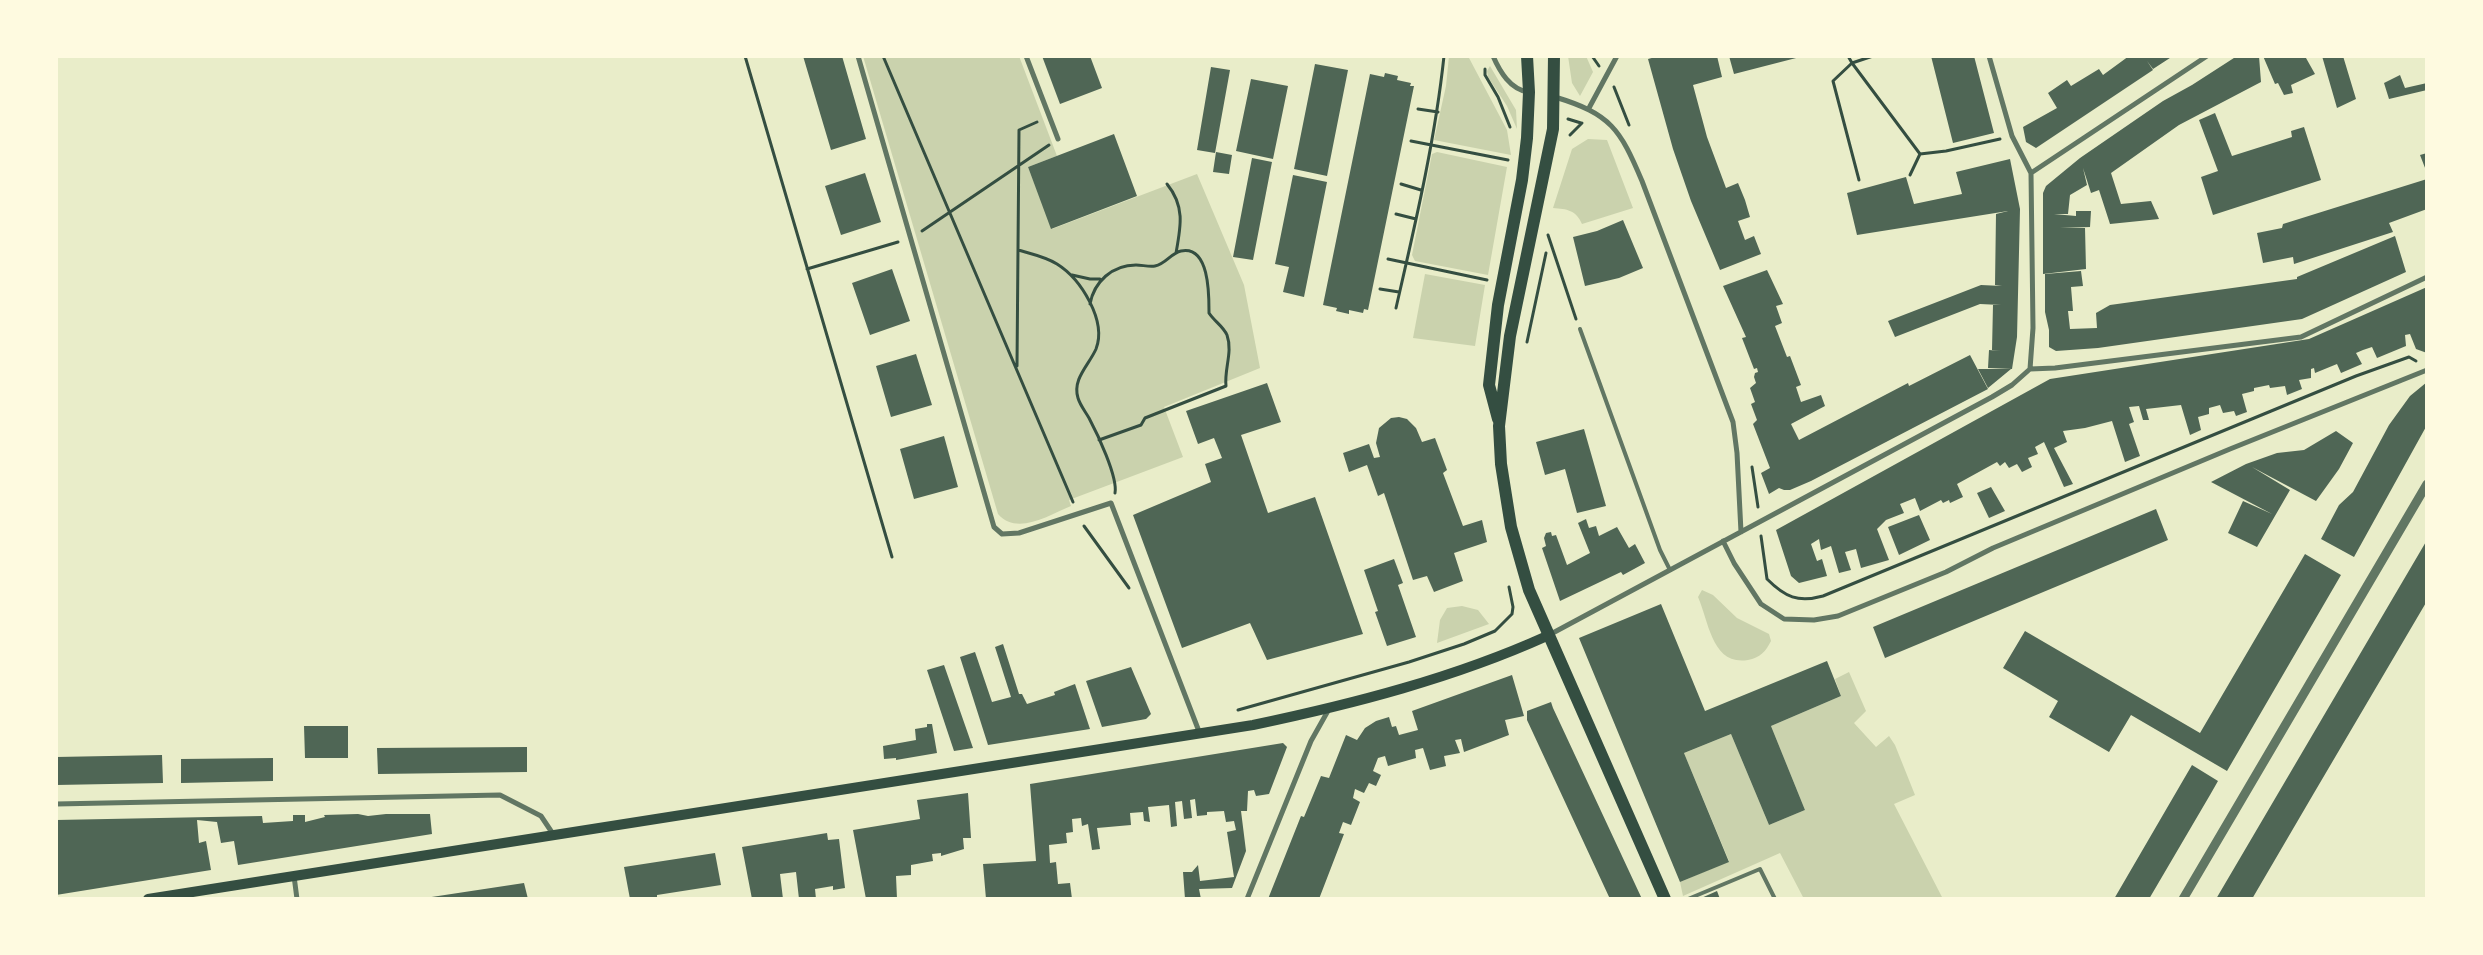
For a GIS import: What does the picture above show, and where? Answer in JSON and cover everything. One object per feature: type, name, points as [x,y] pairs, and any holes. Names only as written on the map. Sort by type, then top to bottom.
[{"type":"main road","points":[[1500,426],[1489,385],[1503,283],[1528,138],[1529,92],[1527,56]]},
{"type":"main road","points":[[1554,56],[1555,97],[1553,129],[1510,336],[1500,426],[1501,464],[1511,528],[1526,582],[1548,636],[1665,899]]},
{"type":"main road","points":[[148,899],[1253,725],[1329,709],[1448,674],[1513,652],[1548,636]]},
{"type":"street","points":[[858,56],[994,527],[1002,534],[1020,533],[1111,502],[1200,734]]},
{"type":"street","points":[[1026,56],[1058,139]]},
{"type":"street","points":[[1589,108],[1617,56]]},
{"type":"street","points":[[1989,56],[2012,136],[2032,173],[2033,328],[2030,369]]},
{"type":"street","points":[[2032,173],[2207,56]]},
{"type":"street","points":[[1494,59],[1511,84],[1520,90],[1529,92]]},
{"type":"street","points":[[1555,97],[1589,108],[1618,132],[1626,146],[1715,370],[1733,422],[1738,453],[1741,532]]},
{"type":"street","points":[[1548,636],[1992,397],[2012,385],[2030,369],[2055,368],[2301,337],[2427,277]]},
{"type":"street","points":[[1724,541],[1734,563],[1761,604],[1784,619],[1814,620],[1838,616],[1946,572],[1993,548],[2220,452],[2427,370]]},
{"type":"street","points":[[2183,899],[2427,484]]},
{"type":"street","points":[[1247,899],[1311,741],[1329,709]]},
{"type":"street","points":[[56,804],[500,795],[541,816],[553,834]]},
{"type":"street","points":[[294,876],[297,899]]},
{"type":"lane","points":[[1580,329],[1660,550],[1670,570]]},
{"type":"lane","points":[[1688,899],[1760,869],[1775,899]]},
{"type":"path","points":[[745,56],[892,557]]},
{"type":"path","points":[[884,56],[1077,513],[1133,594]]},
{"type":"path","points":[[1396,308],[1407,264],[1438,112],[1444,56]]},
{"type":"path","points":[[1848,56],[1920,154]]},
{"type":"path","points":[[1859,180],[1833,81],[1852,62],[1873,56]]},
{"type":"path","points":[[1494,59],[1486,67],[1485,75],[1498,97],[1511,130]]},
{"type":"path","points":[[1418,110],[1438,112]]},
{"type":"path","points":[[1016,369],[1019,130],[1049,116]]},
{"type":"path","points":[[1920,154],[1946,151],[2012,136]]},
{"type":"path","points":[[807,269],[910,239],[1058,139]]},
{"type":"path","points":[[1411,141],[1516,161]]},
{"type":"path","points":[[1910,175],[1920,154]]},
{"type":"path","points":[[1167,184],[1176,196],[1179,205],[1180,230],[1176,253]]},
{"type":"path","points":[[1402,184],[1421,190]]},
{"type":"path","points":[[1396,214],[1416,219]]},
{"type":"path","points":[[1547,232],[1580,329]]},
{"type":"path","points":[[1018,250],[1043,258],[1070,274],[1090,279],[1101,279],[1121,267],[1135,265],[1154,266],[1165,263],[1176,253],[1183,251],[1192,253],[1201,262],[1208,276],[1210,292],[1209,313],[1227,335],[1229,349],[1225,376],[1226,386],[1145,418],[1141,425],[1099,440]]},
{"type":"path","points":[[1388,259],[1503,283]]},
{"type":"path","points":[[1070,274],[1090,304],[1099,337],[1095,350],[1078,380],[1077,391],[1078,398],[1099,440],[1115,483],[1116,491],[1111,502]]},
{"type":"path","points":[[1090,304],[1101,279]]},
{"type":"path","points":[[1380,289],[1399,292]]},
{"type":"path","points":[[1759,521],[1767,579],[1785,596],[1808,600],[1823,596],[2356,376],[2409,357],[2418,363]]},
{"type":"path","points":[[1236,710],[1408,662],[1464,644],[1495,631],[1512,614],[1513,606],[1507,581]]},
{"type":"green space","points":[[863,56],[1019,56],[1057,156],[1028,167],[1052,229],[1197,174],[1244,285],[1260,368],[1164,407],[1183,457],[1069,500],[1071,506],[1033,522],[1024,524],[1014,523],[998,514]]},
{"type":"green space","points":[[1449,56],[1468,56],[1507,130],[1511,155],[1434,140],[1446,86]]},
{"type":"green space","points":[[1568,56],[1586,56],[1593,72],[1580,96],[1572,83]]},
{"type":"green space","points":[[1490,66],[1516,110],[1517,129],[1507,106],[1488,77],[1487,71]]},
{"type":"green space","points":[[1588,139],[1607,140],[1633,208],[1582,224],[1574,213],[1553,208],[1572,149]]},
{"type":"green space","points":[[1437,152],[1507,167],[1488,275],[1415,261],[1412,255],[1432,154]]},
{"type":"green space","points":[[1425,274],[1485,285],[1475,346],[1413,338]]},
{"type":"green space","points":[[1702,590],[1713,595],[1737,618],[1769,634],[1771,641],[1762,654],[1748,660],[1736,660],[1727,656],[1719,649],[1709,630],[1698,597]]},
{"type":"green space","points":[[1462,606],[1478,610],[1489,624],[1437,643],[1440,620],[1447,608]]},
{"type":"green space","points":[[1849,672],[1866,711],[1854,723],[1876,747],[1889,736],[1895,745],[1915,795],[1894,804],[1943,899],[1804,899],[1780,853],[1683,896],[1680,882],[1729,861],[1684,753],[1731,734],[1769,825],[1805,810],[1771,726],[1841,696],[1835,679]]},
{"type":"building","points":[[803,56],[842,56],[866,139],[831,150]]},
{"type":"building","points":[[1042,56],[1090,56],[1102,88],[1060,104]]},
{"type":"building","points":[[1659,56],[1717,56],[1722,77],[1693,85],[1707,137],[1726,188],[1738,183],[1745,200],[1750,217],[1738,221],[1745,240],[1754,236],[1761,254],[1720,270],[1691,201],[1673,149],[1648,59]]},
{"type":"building","points":[[1729,56],[1800,56],[1800,57],[1734,74]]},
{"type":"building","points":[[1931,56],[1974,56],[1994,133],[1953,143]]},
{"type":"building","points":[[2129,56],[2173,56],[2153,69],[2147,61],[2153,70],[2036,148],[2026,142],[2023,127],[2057,108],[2048,93],[2067,80],[2071,86],[2099,69],[2103,75]]},
{"type":"building","points":[[2237,56],[2259,56],[2261,82],[2179,125],[2111,173],[2121,204],[2151,201],[2159,219],[2110,224],[2099,190],[2091,193],[2083,168],[2087,185],[2070,195],[2068,214],[2054,214],[2076,216],[2076,211],[2091,211],[2090,227],[2060,228],[2085,228],[2086,269],[2043,274],[2043,193],[2046,186],[2080,158],[2163,101]]},
{"type":"building","points":[[2263,56],[2308,56],[2306,58],[2315,74],[2291,85],[2293,93],[2284,95],[2278,83],[2275,84]]},
{"type":"building","points":[[2322,56],[2343,56],[2356,99],[2337,108]]},
{"type":"building","points":[[1315,64],[1348,70],[1327,176],[1294,169]]},
{"type":"building","points":[[1211,67],[1230,70],[1215,153],[1197,150]]},
{"type":"building","points":[[1385,73],[1398,76],[1397,80],[1411,83],[1410,86],[1414,86],[1368,310],[1364,309],[1363,313],[1349,310],[1349,314],[1336,311],[1337,308],[1323,305],[1370,74],[1384,77]]},
{"type":"building","points":[[2400,75],[2405,88],[2427,83],[2427,90],[2389,99],[2384,83]]},
{"type":"building","points":[[1251,79],[1288,86],[1273,159],[1236,151]]},
{"type":"building","points":[[2215,113],[2232,156],[2292,137],[2291,131],[2304,127],[2321,180],[2213,215],[2201,177],[2218,171],[2199,120]]},
{"type":"building","points":[[1114,134],[1137,196],[1051,229],[1028,167]]},
{"type":"building","points":[[1216,152],[1232,155],[1229,174],[1213,172]]},
{"type":"building","points":[[2427,153],[2427,173],[2420,155]]},
{"type":"building","points":[[1252,158],[1272,162],[1253,260],[1233,257]]},
{"type":"building","points":[[2010,159],[2020,209],[2017,337],[2012,369],[1988,368],[1989,350],[2000,351],[1992,350],[1993,305],[2001,305],[1980,304],[1895,337],[1888,321],[1981,285],[2002,286],[1995,285],[1996,214],[2008,211],[1857,235],[1847,193],[1906,177],[1914,204],[1962,194],[1956,172]]},
{"type":"building","points":[[865,173],[881,222],[841,235],[825,186]]},
{"type":"building","points":[[1293,175],[1327,182],[1304,297],[1283,292],[1289,267],[1275,264]]},
{"type":"building","points":[[2427,179],[2427,209],[2389,223],[2393,232],[2294,264],[2293,257],[2263,263],[2257,233],[2282,228],[2283,224]]},
{"type":"building","points":[[1623,220],[1643,268],[1619,278],[1585,286],[1573,237],[1597,231]]},
{"type":"building","points":[[2395,236],[2406,272],[2302,319],[2098,348],[2056,351],[2049,347],[2049,330],[2045,312],[2045,274],[2081,271],[2083,286],[2071,287],[2073,311],[2068,311],[2070,329],[2097,328],[2096,313],[2110,305],[2297,279],[2297,277]]},
{"type":"building","points":[[892,269],[910,321],[870,335],[852,283]]},
{"type":"building","points":[[1767,270],[1783,304],[1776,306],[1782,323],[1775,326],[1787,357],[1790,356],[1801,385],[1796,387],[1801,402],[1821,395],[1825,406],[1791,424],[1799,440],[1908,383],[1909,386],[1970,355],[1988,389],[1811,481],[1790,490],[1779,488],[1769,494],[1761,473],[1770,468],[1753,424],[1757,420],[1751,404],[1755,402],[1750,388],[1756,383],[1754,377],[1755,373],[1758,372],[1757,368],[1754,369],[1742,338],[1746,337],[1723,286]]},
{"type":"building","points":[[2427,287],[2427,353],[2416,349],[2410,334],[2405,335],[2406,346],[2377,358],[2372,347],[2363,350],[2356,353],[2362,364],[2341,373],[2337,364],[2315,373],[2314,368],[2311,369],[2311,378],[2299,380],[2302,389],[2287,395],[2285,386],[2270,388],[2269,385],[2254,388],[2254,391],[2242,394],[2247,412],[2236,416],[2234,411],[2223,413],[2220,405],[2209,408],[2209,414],[2198,417],[2201,430],[2190,435],[2181,405],[2146,409],[2149,420],[2143,420],[2139,406],[2129,407],[2134,422],[2129,424],[2140,456],[2125,462],[2112,421],[2063,431],[2067,442],[2054,448],[2073,484],[2064,487],[2044,442],[2035,447],[2038,454],[2028,458],[2032,467],[2022,472],[2017,464],[2009,468],[2005,462],[2000,466],[1997,462],[1957,484],[1963,497],[1950,503],[1949,500],[1943,503],[1941,500],[1920,511],[1915,498],[1900,504],[1904,513],[1886,520],[1877,529],[1889,560],[1861,568],[1856,549],[1845,552],[1851,570],[1839,573],[1831,546],[1821,550],[1819,539],[1811,544],[1817,561],[1822,559],[1827,576],[1799,583],[1791,576],[1776,530],[2050,379],[2309,339]]},
{"type":"building","points":[[916,354],[932,405],[891,417],[876,366]]},
{"type":"building","points":[[1978,369],[2011,369],[1988,388]]},
{"type":"building","points":[[2427,382],[2427,425],[2354,557],[2321,539],[2339,505],[2353,492],[2389,425],[2410,396]]},
{"type":"building","points":[[1267,383],[1281,422],[1241,435],[1268,513],[1315,497],[1363,634],[1267,660],[1250,623],[1182,648],[1133,515],[1211,482],[1205,464],[1222,458],[1214,438],[1198,444],[1186,411]]},
{"type":"building","points":[[1391,418],[1407,419],[1416,428],[1422,442],[1435,438],[1447,470],[1443,473],[1463,526],[1482,520],[1487,542],[1454,553],[1463,581],[1434,592],[1427,576],[1413,580],[1384,493],[1378,496],[1367,465],[1349,472],[1343,453],[1369,444],[1374,458],[1380,457],[1376,443],[1379,428]]},
{"type":"building","points":[[1584,429],[1606,506],[1577,513],[1565,469],[1545,475],[1536,442]]},
{"type":"building","points":[[2336,431],[2353,443],[2339,469],[2316,501],[2252,467],[2290,490],[2257,547],[2228,533],[2243,501],[2272,514],[2211,482],[2246,464],[2277,453],[2304,450]]},
{"type":"building","points":[[944,436],[958,487],[914,499],[900,449]]},
{"type":"building","points":[[1991,487],[2005,511],[1989,518],[1977,493]]},
{"type":"building","points":[[2156,509],[2168,540],[1885,658],[1873,627]]},
{"type":"building","points":[[1919,515],[1930,540],[1899,555],[1888,527]]},
{"type":"building","points":[[1586,519],[1589,528],[1596,526],[1599,536],[1617,527],[1629,548],[1635,544],[1645,563],[1623,575],[1621,572],[1560,601],[1542,548],[1546,546],[1544,538],[1546,533],[1551,532],[1552,536],[1556,535],[1567,565],[1590,553],[1578,523]]},
{"type":"building","points":[[2427,540],[2427,601],[2252,899],[2216,899]]},
{"type":"building","points":[[2305,554],[2341,575],[2227,771],[2131,715],[2109,752],[2049,717],[2058,701],[2003,668],[2025,631],[2200,733]]},
{"type":"building","points":[[1394,559],[1403,583],[1398,585],[1416,637],[1387,646],[1375,612],[1378,611],[1364,570]]},
{"type":"building","points":[[1661,604],[1705,711],[1827,661],[1841,696],[1771,726],[1805,810],[1769,825],[1731,734],[1684,753],[1729,862],[1680,882],[1579,638]]},
{"type":"building","points":[[1003,644],[1019,694],[1022,694],[1027,704],[1055,695],[1054,692],[1075,684],[1090,729],[988,745],[960,657],[975,652],[992,702],[1011,697],[995,647]]},
{"type":"building","points":[[944,665],[973,748],[954,751],[927,670]]},
{"type":"building","points":[[1131,667],[1151,714],[1146,719],[1102,727],[1086,681]]},
{"type":"building","points":[[1512,675],[1524,716],[1505,720],[1509,735],[1464,752],[1461,739],[1455,740],[1460,753],[1444,756],[1446,766],[1430,770],[1423,748],[1415,750],[1416,758],[1388,766],[1385,756],[1378,758],[1373,771],[1381,775],[1376,786],[1369,783],[1364,793],[1355,789],[1353,798],[1360,802],[1351,825],[1343,822],[1339,833],[1344,834],[1319,899],[1268,899],[1301,816],[1304,817],[1321,776],[1329,778],[1346,735],[1357,740],[1365,728],[1376,721],[1389,717],[1392,727],[1396,726],[1399,735],[1418,730],[1412,711]]},
{"type":"building","points":[[1551,702],[1642,899],[1610,899],[1527,720],[1527,711]]},
{"type":"building","points":[[927,724],[932,724],[937,753],[896,760],[896,758],[884,759],[883,746],[916,740],[915,729],[927,727]]},
{"type":"building","points":[[304,726],[348,726],[348,758],[305,758]]},
{"type":"building","points":[[1283,743],[1287,747],[1269,794],[1256,796],[1254,790],[1248,791],[1247,811],[1241,811],[1246,851],[1232,888],[1199,889],[1201,899],[1185,899],[1183,872],[1192,872],[1198,865],[1200,881],[1234,877],[1227,832],[1236,830],[1234,821],[1226,822],[1224,811],[1207,812],[1207,815],[1197,816],[1195,799],[1190,800],[1192,818],[1184,819],[1182,801],[1175,802],[1177,826],[1171,827],[1169,805],[1148,807],[1150,822],[1144,821],[1143,812],[1130,813],[1131,825],[1097,828],[1100,849],[1092,850],[1088,824],[1082,826],[1081,818],[1072,819],[1073,832],[1066,833],[1067,843],[1049,845],[1050,863],[1056,862],[1058,884],[1070,883],[1072,899],[986,899],[983,864],[1036,861],[1030,784]]},
{"type":"building","points":[[527,747],[527,772],[378,774],[377,748]]},
{"type":"building","points":[[162,755],[163,783],[56,785],[56,757]]},
{"type":"building","points":[[273,758],[273,781],[181,783],[181,759]]},
{"type":"building","points":[[2192,765],[2218,781],[2210,795],[2149,899],[2114,899]]},
{"type":"building","points":[[968,793],[971,838],[963,838],[964,849],[941,856],[941,853],[932,854],[933,861],[911,865],[911,875],[896,876],[897,899],[866,899],[853,830],[920,819],[917,800]]},
{"type":"building","points":[[358,814],[368,816],[430,814],[432,834],[238,865],[234,841],[221,843],[217,822],[197,820],[199,843],[206,841],[211,870],[56,895],[56,820],[262,816],[263,823],[293,821],[293,815],[305,815],[305,822],[325,817],[324,815]]},
{"type":"building","points":[[827,833],[828,840],[839,839],[845,888],[833,890],[833,886],[815,889],[816,899],[799,899],[796,872],[780,874],[783,899],[752,899],[742,847]]},
{"type":"building","points":[[715,853],[721,885],[657,895],[657,899],[630,899],[624,867]]},
{"type":"building","points":[[524,883],[528,899],[425,899],[425,898]]},
{"type":"building","points":[[1717,891],[1720,899],[1699,899]]}]
